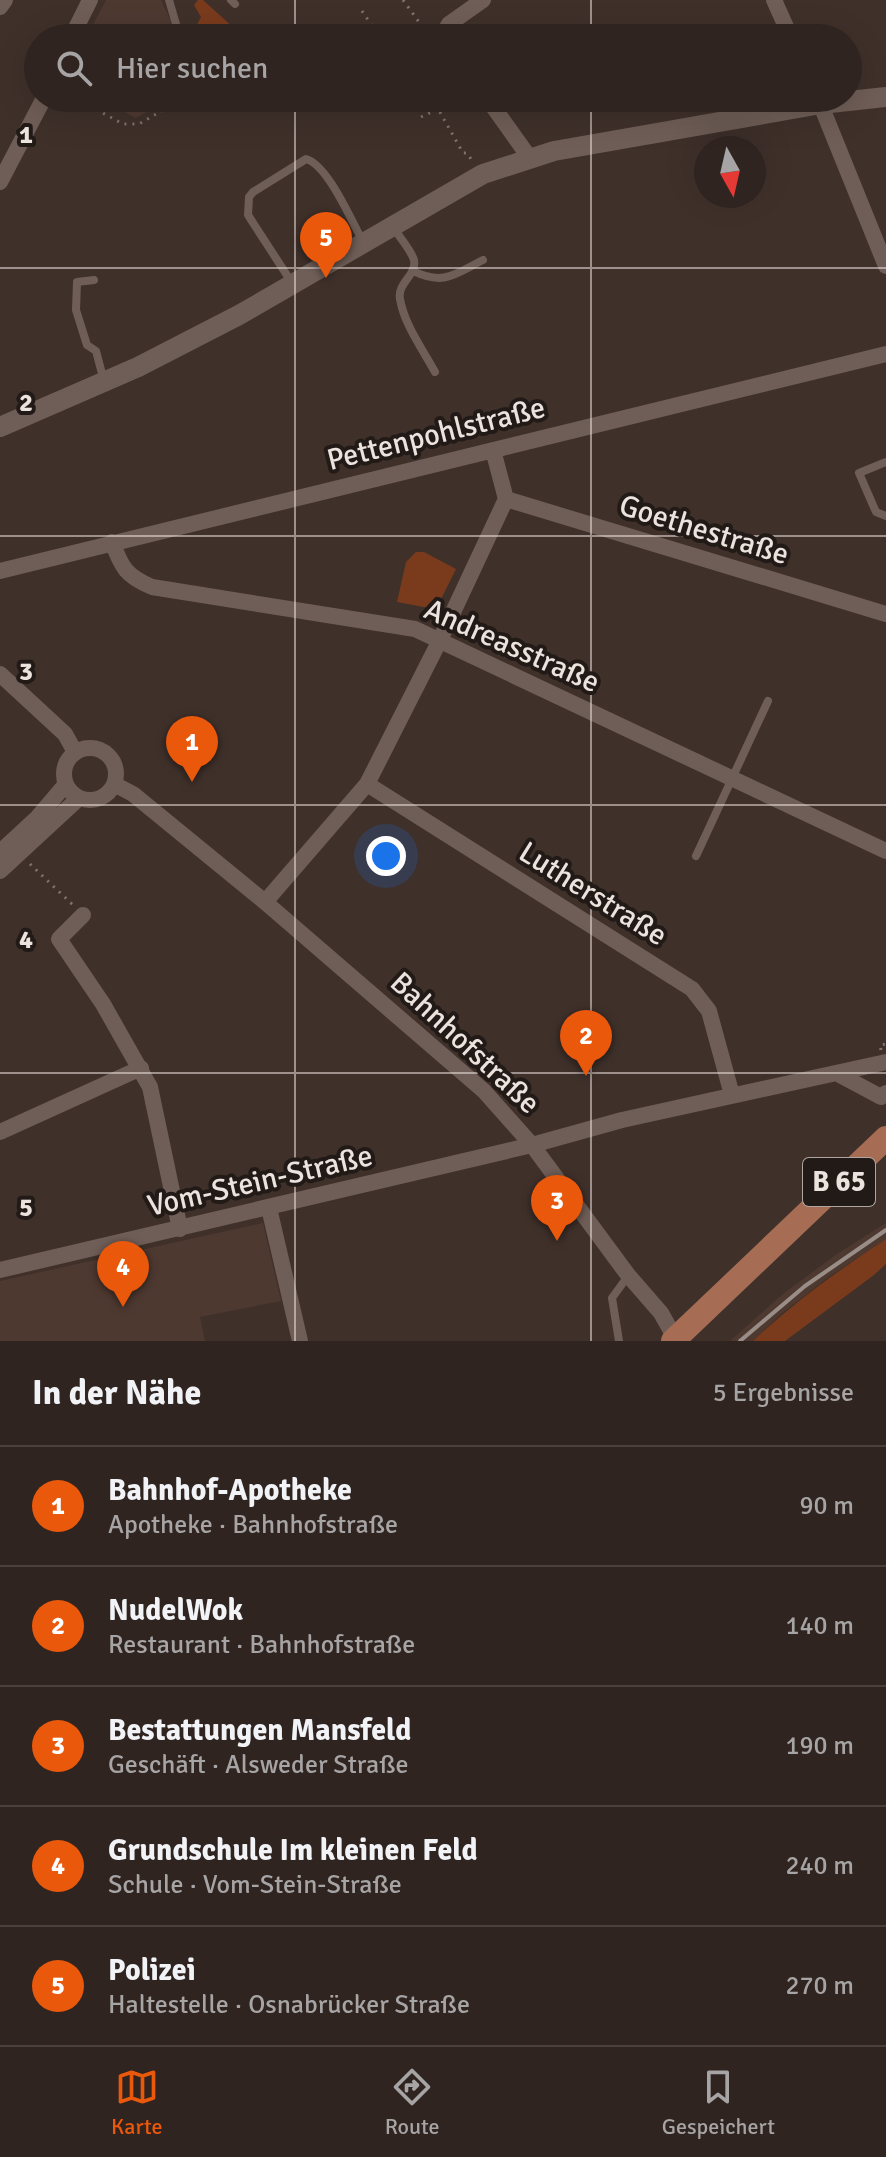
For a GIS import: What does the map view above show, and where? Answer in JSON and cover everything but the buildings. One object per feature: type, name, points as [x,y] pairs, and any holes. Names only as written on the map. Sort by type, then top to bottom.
[{"type":"main road","name":"B 65","points":[[675,1340],[886,1138]]},
{"type":"street","points":[[0,7],[5,0]]},
{"type":"street","points":[[78,24],[90,0]]},
{"type":"street","points":[[449,24],[483,0]]},
{"type":"street","points":[[774,0],[785,24]]},
{"type":"street","points":[[862,98],[886,97]]},
{"type":"street","points":[[0,182],[37,112]]},
{"type":"street","points":[[497,112],[529,157]]},
{"type":"street","points":[[0,427],[138,367],[480,176],[529,157],[760,112]]},
{"type":"street","points":[[824,112],[886,266]]},
{"type":"street","name":"Pettenpohlstraße","points":[[0,571],[886,354]]},
{"type":"street","points":[[265,902],[367,784],[440,640],[506,499],[493,450]]},
{"type":"street","name":"Goethestraße","points":[[506,499],[886,614]]},
{"type":"street","name":"Andreasstraße","points":[[112,542],[120,563],[132,578],[152,587],[415,629],[886,851]]},
{"type":"street","points":[[0,674],[65,734],[75,752]]},
{"type":"street","points":[[93,747],[108,754],[116,768],[114,784],[96,799],[79,798],[66,784],[63,770],[75,752],[93,747]]},
{"type":"street","points":[[0,852],[37,818],[66,784]]},
{"type":"street","name":"Bahnhofstraße","points":[[114,784],[133,794],[265,902],[484,1091],[532,1145],[622,1120],[886,1062]]},
{"type":"street","name":"Lutherstraße","points":[[367,784],[692,989],[709,1011],[732,1095]]},
{"type":"street","points":[[0,871],[79,798]]},
{"type":"street","points":[[83,915],[59,939],[150,1087],[180,1229]]},
{"type":"street","points":[[0,1132],[141,1068]]},
{"type":"street","points":[[838,1074],[881,1097],[886,1093]]},
{"type":"street","points":[[532,1145],[628,1275],[661,1313],[675,1340]]},
{"type":"street","name":"Vom-Stein-Straße","points":[[0,1270],[532,1145]]},
{"type":"street","points":[[269,1208],[300,1341]]},
{"type":"lane","points":[[169,0],[176,24]]},
{"type":"lane","points":[[292,283],[248,215],[249,197],[306,159],[314,161],[328,179],[363,242]]},
{"type":"lane","points":[[392,225],[414,260],[413,271],[404,281],[399,294],[402,310],[435,372]]},
{"type":"lane","points":[[413,271],[429,279],[443,280],[483,260]]},
{"type":"lane","points":[[94,280],[77,282],[75,301],[87,345],[96,351],[104,381]]},
{"type":"lane","points":[[886,462],[859,473],[876,512],[886,516]]},
{"type":"lane","points":[[696,856],[768,701]]},
{"type":"lane","points":[[619,1341],[612,1298],[628,1275]]},
{"type":"path","points":[[403,0],[420,24]]},
{"type":"path","points":[[362,11],[371,24]]},
{"type":"path","points":[[101,112],[123,124],[139,124],[160,112]]},
{"type":"path","points":[[421,117],[432,112]]},
{"type":"path","points":[[440,112],[480,176]]},
{"type":"path","points":[[19,853],[83,915]]},
{"type":"shaded area","points":[[106,0],[161,0],[171,24],[93,24]]},
{"type":"shaded area","points":[[198,0],[203,0],[230,24],[197,24],[201,17],[194,5]]},
{"type":"shaded area","points":[[125,112],[147,112],[136,118]]},
{"type":"shaded area","points":[[416,552],[424,552],[456,569],[438,605],[429,608],[397,602],[406,562]]},
{"type":"shaded area","points":[[263,1223],[281,1301],[200,1317],[205,1341],[0,1341],[0,1281]]},
{"type":"shaded area","points":[[886,1223],[886,1239],[830,1276],[781,1314],[753,1341],[730,1341],[783,1294]]},
{"type":"shaded area","points":[[886,1239],[886,1264],[874,1275],[785,1341],[753,1341],[817,1287]]},
{"type":"railway","points":[[740,1341],[805,1286],[886,1230]]},
{"type":"place","name":"Polizei","points":[[326,278]]},
{"type":"place","name":"Bahnhof-Apotheke","points":[[192,782]]},
{"type":"place","name":"NudelWok","points":[[586,1076]]},
{"type":"place","name":"Bestattungen Mansfeld","points":[[557,1241]]},
{"type":"place","name":"Grundschule Im kleinen Feld","points":[[123,1307]]}]
